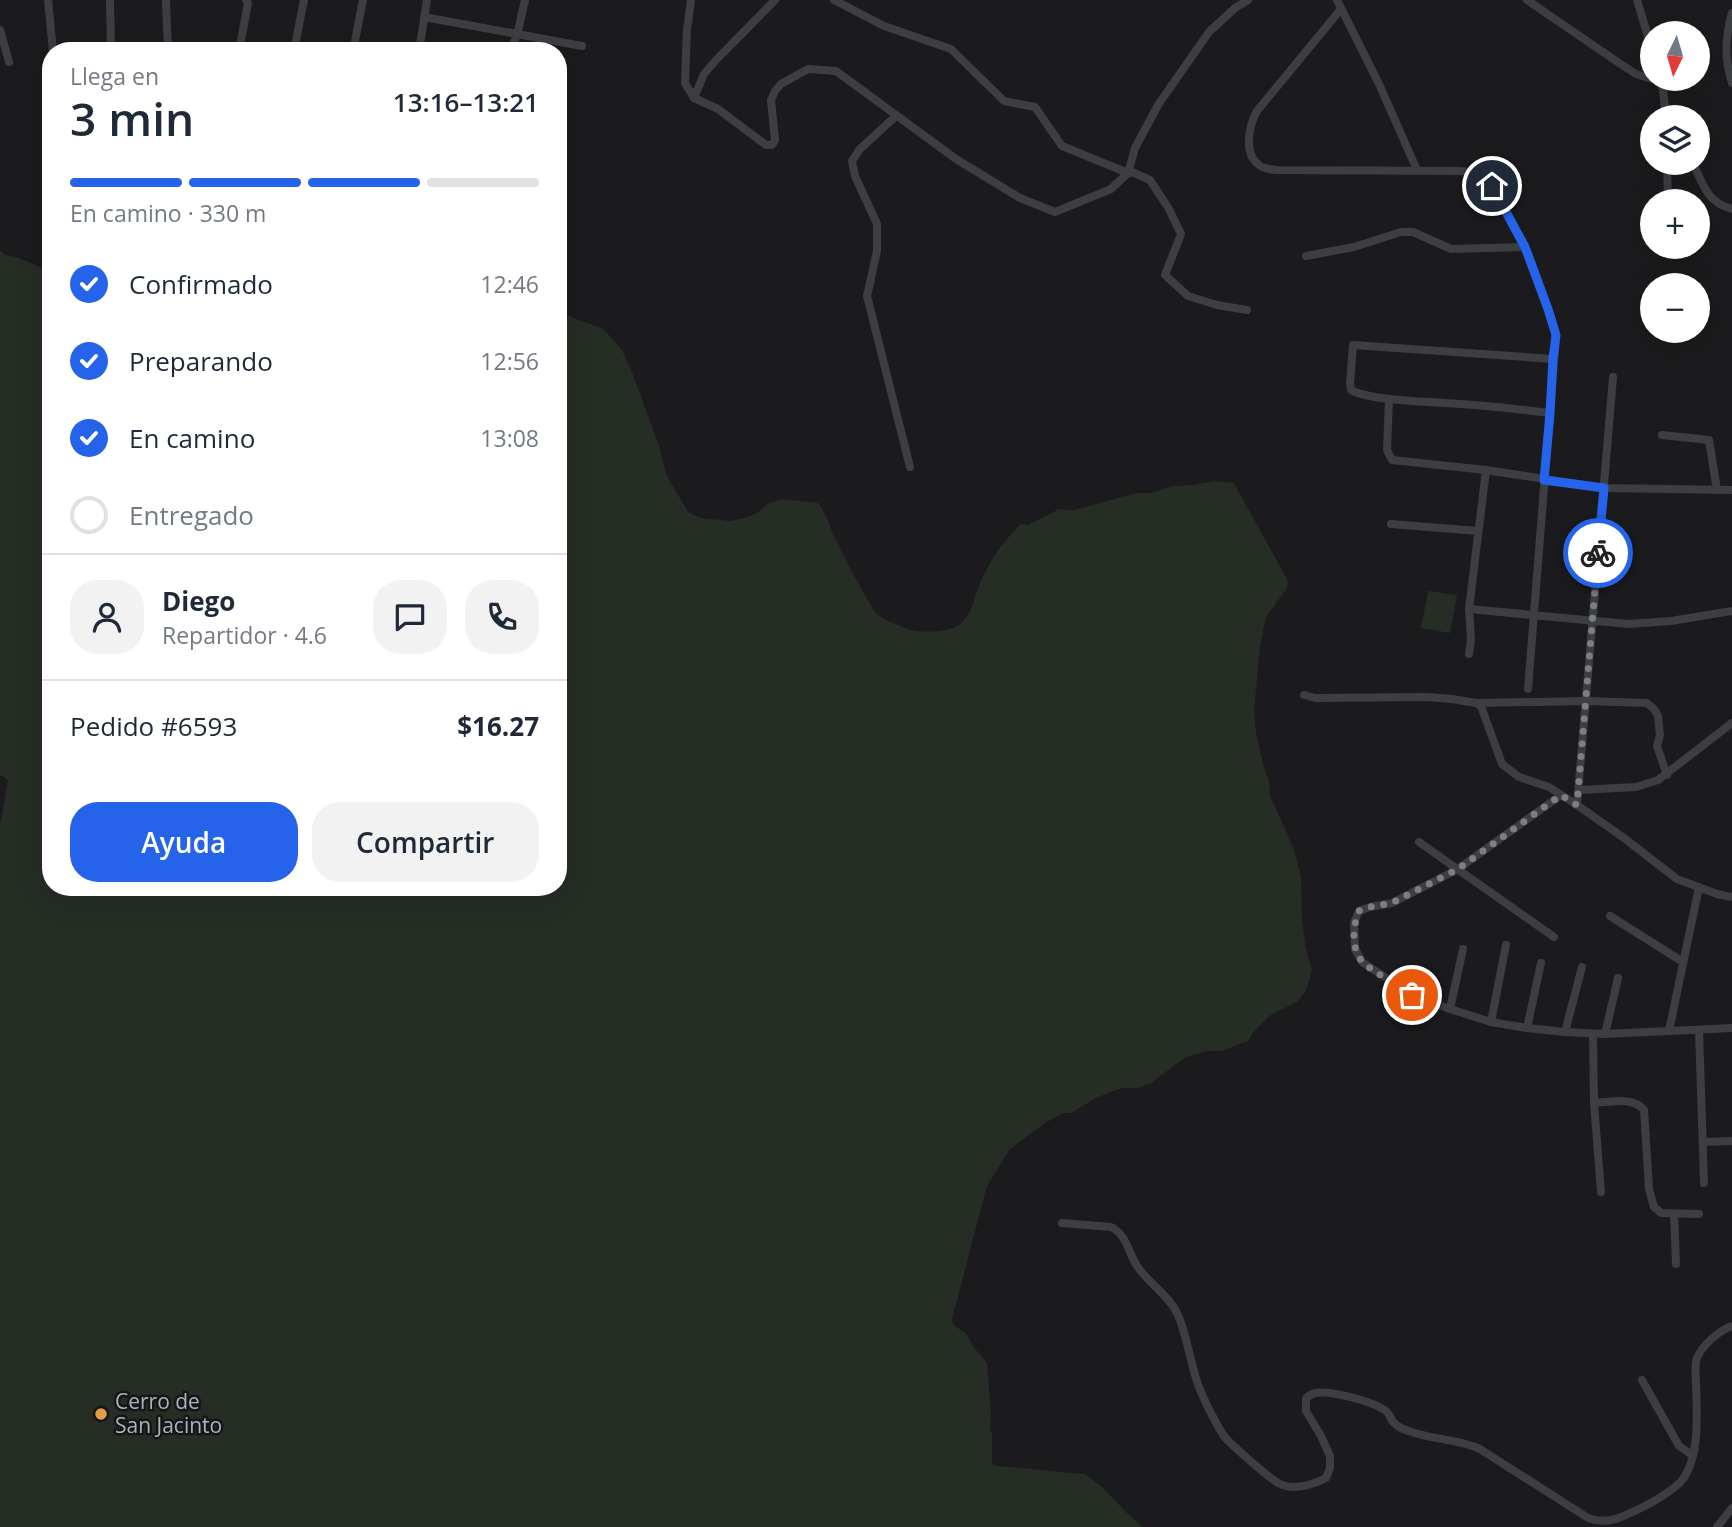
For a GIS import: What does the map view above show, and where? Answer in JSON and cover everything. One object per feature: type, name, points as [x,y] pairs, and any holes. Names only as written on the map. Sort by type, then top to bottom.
[{"type":"street","points":[[48,0],[52,42]]},
{"type":"street","points":[[110,0],[111,42]]},
{"type":"street","points":[[166,0],[168,42]]},
{"type":"street","points":[[241,42],[248,4],[246,0]]},
{"type":"street","points":[[296,42],[304,0]]},
{"type":"street","points":[[355,42],[363,0]]},
{"type":"street","points":[[420,42],[427,0]]},
{"type":"street","points":[[514,42],[526,0]]},
{"type":"street","points":[[691,0],[685,83],[694,98],[718,109],[766,145],[772,145],[775,140],[771,100],[781,83],[808,69],[836,71],[956,159],[1020,198],[1055,212],[1111,189],[1128,173],[1135,148],[1158,105],[1201,42],[1217,24],[1248,0]]},
{"type":"street","points":[[694,98],[710,66],[775,0]]},
{"type":"street","points":[[834,0],[884,26],[951,49],[1003,102],[1035,107],[1062,146],[1150,180],[1181,234],[1165,275],[1188,296],[1247,310]]},
{"type":"street","points":[[1337,0],[1379,84],[1417,170]]},
{"type":"street","points":[[1527,0],[1640,75]]},
{"type":"street","points":[[1637,0],[1643,21]]},
{"type":"street","points":[[1341,9],[1257,111],[1249,133],[1251,152],[1259,166],[1276,170],[1474,172],[1484,177],[1492,186],[1525,247],[1556,335],[1528,688]]},
{"type":"street","points":[[1732,13],[1727,30],[1726,62],[1732,83]]},
{"type":"street","points":[[424,17],[558,42]]},
{"type":"street","points":[[0,30],[9,62]]},
{"type":"street","points":[[567,43],[582,46]]},
{"type":"street","points":[[896,116],[860,149],[852,161],[855,176],[877,224],[877,251],[867,296],[910,467]]},
{"type":"street","points":[[1698,175],[1711,199],[1732,209]]},
{"type":"street","points":[[1306,256],[1354,247],[1401,232],[1413,232],[1451,248],[1525,247]]},
{"type":"street","points":[[1550,413],[1389,398],[1356,393],[1351,390],[1350,383],[1353,345],[1553,359]]},
{"type":"street","points":[[1577,805],[1613,377]]},
{"type":"street","points":[[1389,398],[1387,450],[1392,460],[1486,470],[1604,488],[1732,490]]},
{"type":"street","points":[[1662,435],[1709,440],[1717,490]]},
{"type":"street","points":[[1469,654],[1469,609],[1486,470]]},
{"type":"street","points":[[1391,524],[1478,531]]},
{"type":"street","points":[[1469,609],[1628,624],[1671,621],[1732,611]]},
{"type":"street","points":[[1304,695],[1315,698],[1427,697],[1476,703],[1647,703],[1657,712],[1660,735],[1657,746],[1667,775]]},
{"type":"street","points":[[1476,703],[1481,706],[1502,764],[1520,777],[1549,787],[1577,805],[1677,879],[1732,897]]},
{"type":"street","points":[[1579,790],[1636,787],[1658,780],[1732,723]]},
{"type":"street","points":[[1561,795],[1458,869],[1392,903],[1359,911],[1354,923],[1355,949],[1362,962],[1412,995],[1491,1022],[1593,1034],[1732,1028]]},
{"type":"street","points":[[1419,842],[1554,937]]},
{"type":"street","points":[[1669,1031],[1699,887]]},
{"type":"street","points":[[1609,916],[1683,962]]},
{"type":"street","points":[[1491,1022],[1506,944]]},
{"type":"street","points":[[1450,1009],[1463,948]]},
{"type":"street","points":[[1527,1028],[1541,963]]},
{"type":"street","points":[[1565,1032],[1582,967]]},
{"type":"street","points":[[1605,1034],[1618,978]]},
{"type":"street","points":[[1699,1030],[1704,1184]]},
{"type":"street","points":[[1593,1034],[1594,1103],[1601,1192]]},
{"type":"street","points":[[1594,1103],[1639,1104],[1644,1110],[1650,1199],[1654,1207],[1661,1213],[1699,1213]]},
{"type":"street","points":[[1703,1142],[1732,1141]]},
{"type":"street","points":[[1674,1214],[1676,1264]]},
{"type":"street","points":[[1062,1223],[1111,1227],[1124,1238],[1137,1267],[1177,1313],[1199,1389],[1224,1437],[1282,1485],[1302,1487],[1326,1478],[1330,1468],[1330,1456],[1306,1410],[1306,1398],[1312,1393],[1330,1393],[1354,1398],[1383,1409],[1400,1428],[1416,1434],[1468,1443],[1588,1518],[1601,1522],[1617,1519],[1643,1507],[1682,1481],[1690,1465],[1697,1417],[1696,1360],[1703,1347],[1717,1334],[1732,1326]]},
{"type":"street","points":[[1642,1380],[1679,1446],[1692,1455]]},
{"type":"street","points":[[1717,1527],[1732,1508]]},
{"type":"shaded area","points":[[0,250],[5,255],[42,268],[42,896],[567,896],[567,315],[603,329],[622,350],[659,446],[666,474],[688,512],[701,518],[730,521],[757,513],[769,503],[782,499],[818,503],[875,612],[908,629],[942,631],[960,624],[971,609],[993,557],[1021,524],[1028,525],[1059,509],[1074,510],[1172,486],[1214,481],[1234,483],[1288,581],[1287,588],[1266,617],[1260,646],[1254,711],[1256,733],[1269,781],[1270,796],[1294,849],[1301,877],[1302,920],[1312,970],[1306,991],[1297,1002],[1271,1015],[1248,1041],[1222,1051],[1207,1051],[1186,1057],[1151,1083],[1138,1088],[1116,1090],[1071,1113],[1064,1113],[1045,1123],[1010,1149],[987,1186],[952,1319],[953,1325],[966,1333],[987,1363],[992,1464],[1085,1474],[1143,1527],[0,1527],[0,825],[8,780],[0,775]]},
{"type":"shaded area","points":[[1428,591],[1457,595],[1450,633],[1421,628]]},
{"type":"way so far","points":[[1412,995],[1362,962],[1355,949],[1354,923],[1359,911],[1392,903],[1458,869],[1561,795],[1577,805],[1598,553]]},
{"type":"place","name":"Cerro de San Jacinto","points":[[101,1414]]},
{"type":"route","points":[[1492,186],[1525,247],[1556,335],[1544,480],[1604,488],[1598,553]]}]
